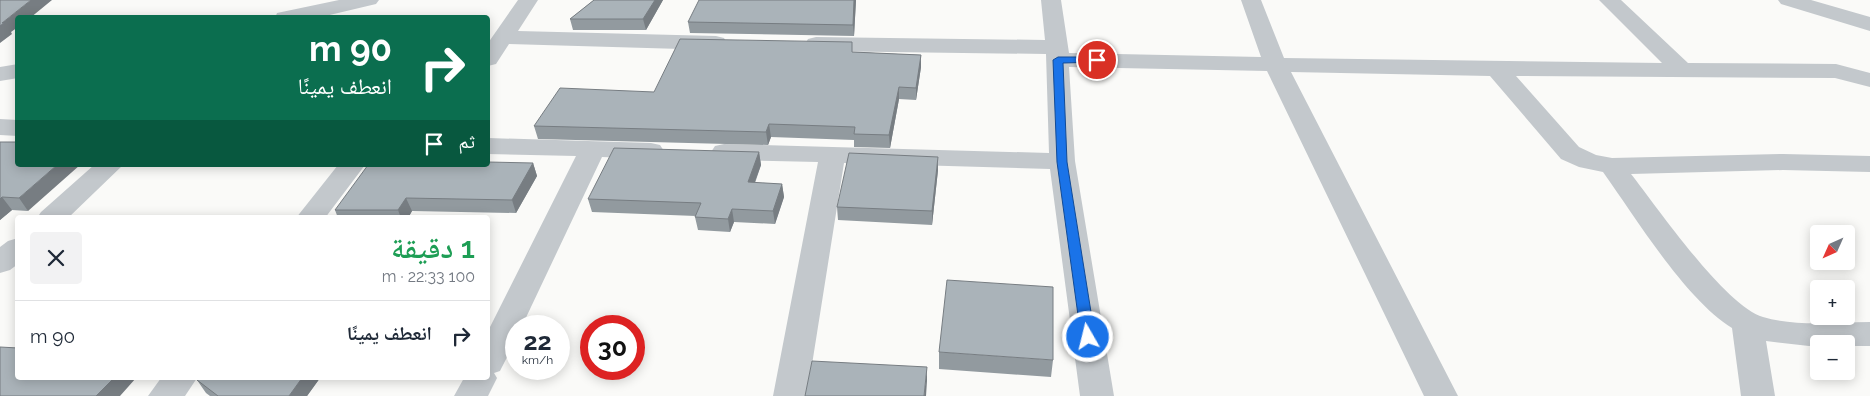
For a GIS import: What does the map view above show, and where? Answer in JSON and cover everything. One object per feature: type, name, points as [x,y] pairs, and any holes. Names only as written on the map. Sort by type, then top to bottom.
[{"type":"street","points":[[299,15],[369,0]]},
{"type":"street","points":[[490,55],[528,0]]},
{"type":"street","points":[[1051,0],[1058,53],[1062,162],[1097,396]]},
{"type":"street","points":[[1251,0],[1274,63],[1441,396]]},
{"type":"street","points":[[1609,0],[1683,71]]},
{"type":"street","points":[[1788,0],[1870,24]]},
{"type":"street","points":[[502,37],[741,43]]},
{"type":"street","points":[[791,44],[1058,53],[1274,63],[1497,69],[1836,71],[1870,80]]},
{"type":"street","points":[[1497,69],[1570,153],[1588,160],[1612,166],[1783,162],[1870,164]]},
{"type":"street","points":[[0,74],[15,72]]},
{"type":"street","points":[[0,127],[15,128]]},
{"type":"street","points":[[490,146],[592,151],[671,152]]},
{"type":"street","points":[[490,358],[592,151]]},
{"type":"street","points":[[700,152],[1062,162]]},
{"type":"street","points":[[790,396],[832,155]]},
{"type":"street","points":[[1612,166],[1704,286],[1747,323],[1776,332],[1870,334]]},
{"type":"street","points":[[54,215],[108,167]]},
{"type":"street","points":[[312,215],[350,167]]},
{"type":"street","points":[[0,263],[15,250]]},
{"type":"street","points":[[1747,323],[1758,396]]},
{"type":"street","points":[[165,396],[178,380]]},
{"type":"street","points":[[471,396],[479,380]]},
{"type":"building","points":[[0,0],[31,0],[0,26]]},
{"type":"building","points":[[594,0],[655,0],[643,19],[570,19]]},
{"type":"building","points":[[699,0],[854,0],[853,25],[688,22]]},
{"type":"building","points":[[680,39],[852,42],[852,52],[921,55],[916,88],[899,87],[889,135],[854,134],[855,127],[769,124],[766,132],[534,126],[560,88],[654,92]]},
{"type":"building","points":[[0,142],[15,142],[15,167],[55,167],[19,198],[2,197],[0,199]]},
{"type":"building","points":[[614,148],[759,152],[748,182],[782,184],[773,211],[732,209],[728,219],[695,217],[701,203],[588,199]]},
{"type":"building","points":[[849,153],[938,157],[932,211],[837,207]]},
{"type":"building","points":[[490,162],[533,163],[512,200],[406,198],[398,210],[335,210],[367,167],[490,167]]},
{"type":"building","points":[[947,280],[1053,287],[1053,360],[939,352]]},
{"type":"building","points":[[0,347],[15,348],[15,380],[112,380],[96,396],[0,396]]},
{"type":"building","points":[[812,361],[927,367],[924,396],[805,396]]},
{"type":"building","points":[[197,380],[301,380],[289,396],[218,396]]},
{"type":"route","points":[[1088,337],[1062,162],[1058,60],[1097,60]]}]
